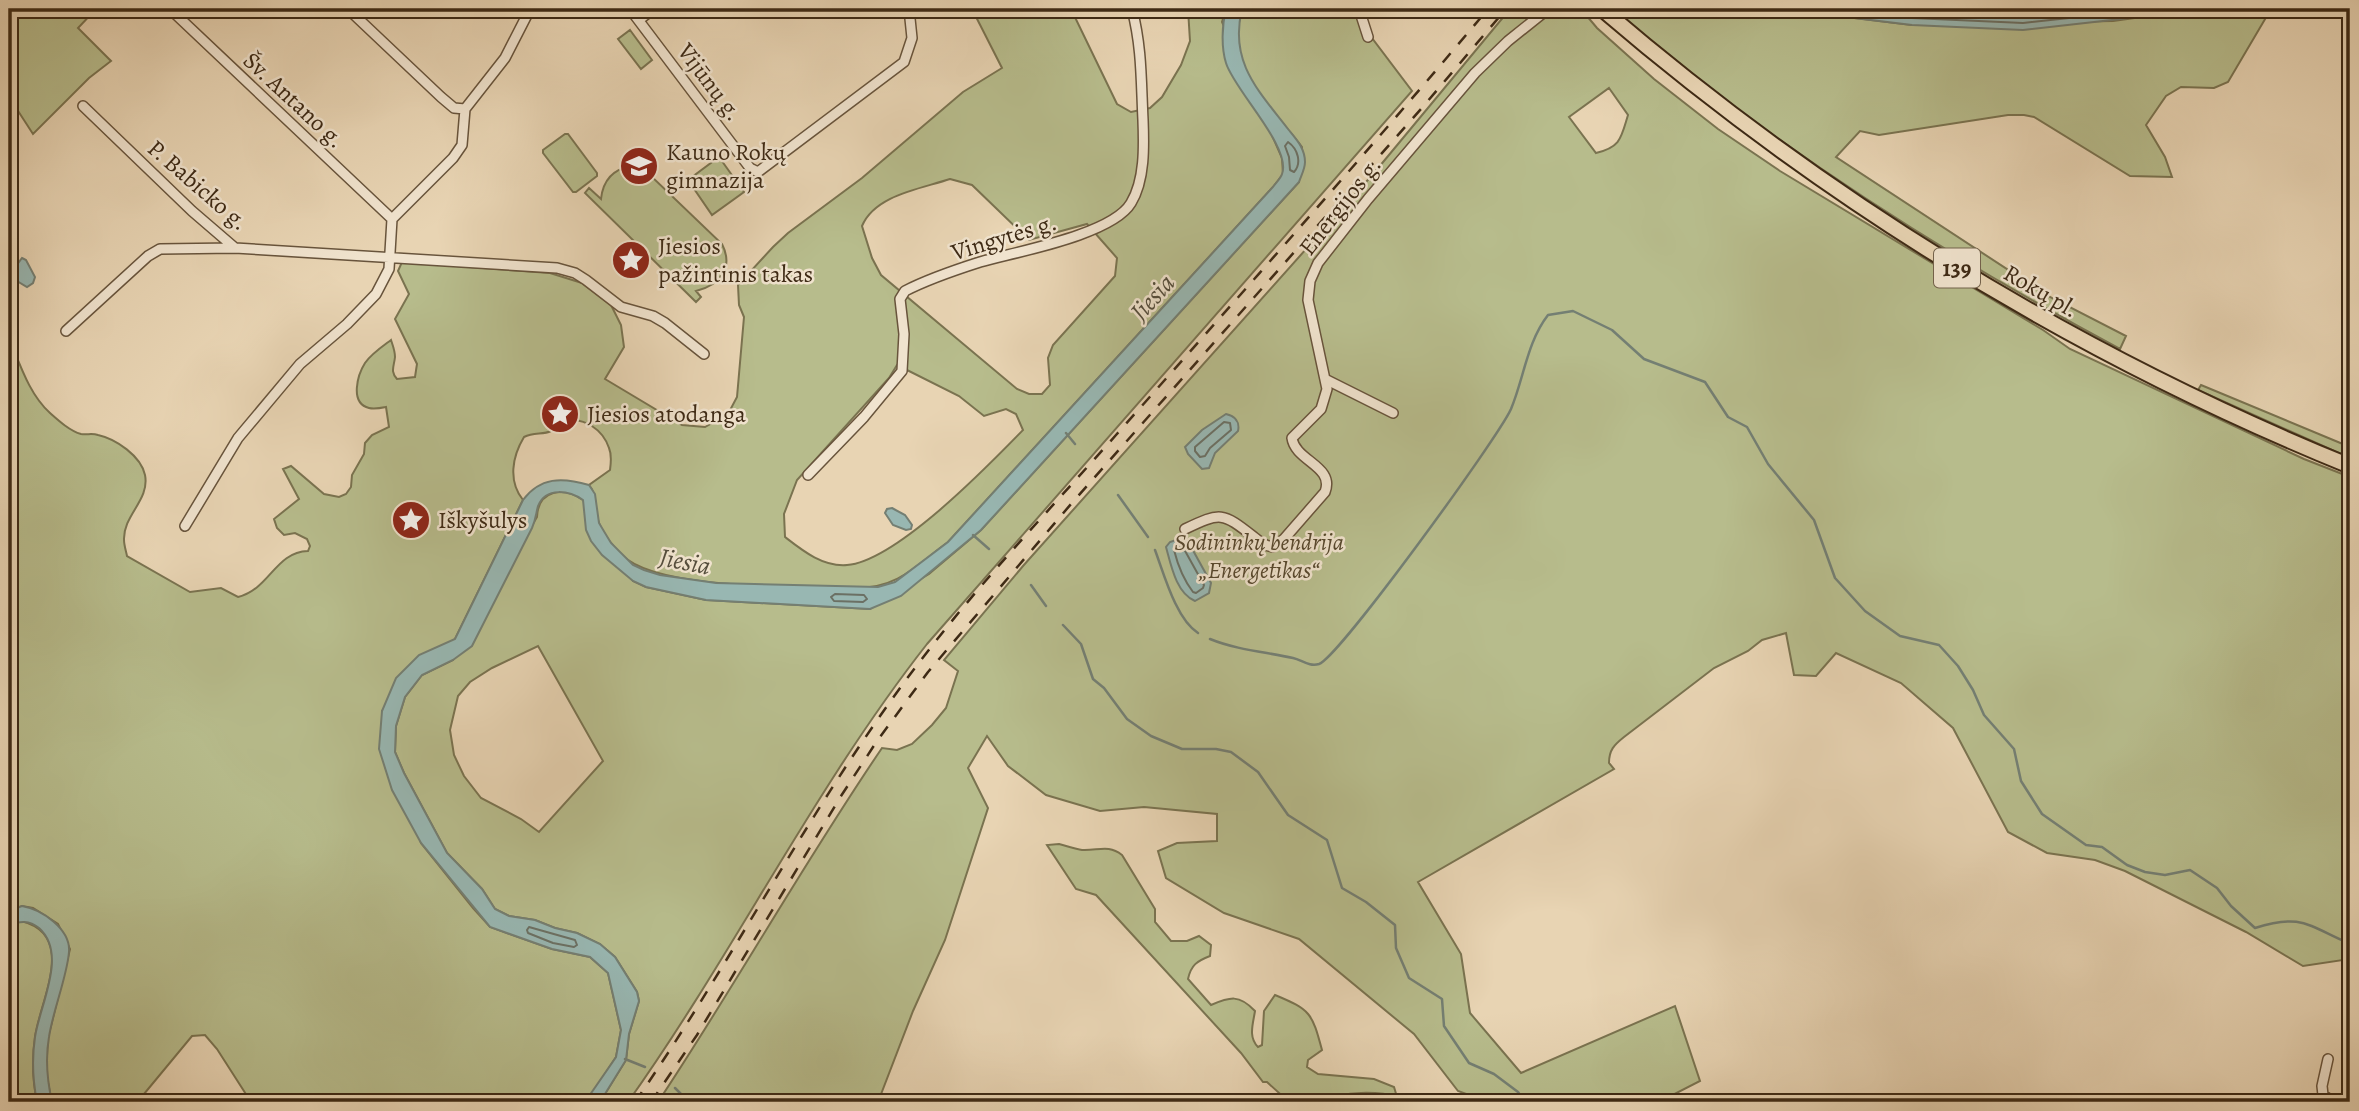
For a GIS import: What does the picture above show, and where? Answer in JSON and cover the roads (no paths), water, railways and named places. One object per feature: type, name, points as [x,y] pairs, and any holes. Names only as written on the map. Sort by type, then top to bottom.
[{"type":"main road","name":"Rokų pl.","points":[[1602,9],[1654,54],[1772,145],[1934,254],[2073,336],[2276,436],[2350,466]]},
{"type":"street","name":"Šv. Antano g.","points":[[170,9],[393,219]]},
{"type":"street","points":[[348,9],[441,97],[454,108],[465,109]]},
{"type":"street","points":[[185,526],[238,438],[300,364],[347,324],[376,294],[389,269],[393,219],[453,158],[462,145],[465,109],[505,58],[528,9]]},
{"type":"street","name":"Vijūnų g.","points":[[630,9],[750,168],[758,172],[904,62],[912,38],[909,9]]},
{"type":"street","points":[[639,20],[653,9]]},
{"type":"street","name":"Vingytės g.","points":[[808,475],[864,417],[902,371],[904,334],[900,299],[905,291],[978,263],[1067,239],[1117,218],[1130,206],[1137,192],[1143,161],[1140,42],[1132,9]]},
{"type":"street","points":[[1359,9],[1368,37]]},
{"type":"street","name":"Energijos g.","points":[[1185,529],[1209,517],[1219,516],[1233,521],[1273,547],[1284,539],[1325,492],[1327,486],[1323,472],[1296,450],[1293,438],[1321,409],[1327,389],[1308,300],[1310,281],[1318,262],[1475,72],[1548,9]]},
{"type":"street","name":"P. Babicko g.","points":[[83,106],[234,248],[557,268],[575,273],[621,307],[653,316],[665,323],[704,354]]},
{"type":"street","points":[[66,331],[148,256],[160,249],[234,248]]},
{"type":"street","points":[[1327,380],[1393,413]]},
{"type":"street","points":[[2328,1059],[2322,1086],[2323,1095],[2333,1102]]},
{"type":"water","points":[[1226,9],[1242,9],[1239,45],[1249,74],[1302,148],[1305,165],[1299,182],[981,530],[901,596],[870,609],[706,600],[646,587],[633,581],[602,555],[591,541],[586,530],[583,500],[572,494],[552,493],[538,506],[532,528],[472,646],[453,660],[422,675],[405,697],[396,726],[395,752],[447,853],[482,889],[495,909],[509,916],[535,920],[577,933],[600,944],[615,957],[637,992],[639,1001],[629,1034],[626,1060],[600,1102],[585,1102],[616,1057],[621,1030],[608,973],[590,957],[552,949],[490,927],[421,843],[392,790],[379,749],[382,711],[396,678],[419,655],[455,639],[523,500],[537,487],[552,481],[589,485],[595,494],[599,523],[611,543],[633,565],[660,575],[716,583],[878,587],[895,582],[948,542],[1281,176],[1283,163],[1279,149],[1226,63],[1223,36]]},
{"type":"water","points":[[1819,9],[2166,9],[2156,15],[2023,30],[1912,25],[1838,16]]},
{"type":"water","points":[[22,258],[26,260],[35,277],[33,283],[27,287],[12,278],[13,270]]},
{"type":"water","points":[[1226,414],[1236,420],[1238,431],[1215,453],[1209,468],[1202,469],[1185,447],[1202,430]]},
{"type":"water","points":[[892,508],[905,515],[912,525],[911,529],[893,525],[885,513]]},
{"type":"water","points":[[1182,538],[1190,545],[1211,583],[1209,593],[1195,601],[1183,592],[1179,585],[1166,547],[1170,542]]},
{"type":"water","points":[[22,906],[46,916],[60,928],[68,944],[68,962],[48,1045],[47,1070],[52,1102],[37,1102],[33,1061],[35,1037],[50,980],[51,951],[47,939],[35,925],[24,922],[9,925],[9,911]]},
{"type":"waterway","points":[[1210,639],[1312,665],[1319,664],[1356,625],[1418,545],[1500,428],[1511,409],[1530,348],[1548,315],[1573,311],[1612,330],[1644,359],[1705,382],[1728,417],[1747,427],[1768,464],[1814,520],[1835,578],[1865,611],[1900,636],[1939,645],[1958,666],[1984,715],[2014,749],[2021,781],[2042,814],[2086,845],[2102,847],[2127,865],[2145,872],[2165,875],[2190,870],[2217,888],[2231,906],[2255,928],[2283,922],[2302,923],[2346,942],[2350,941]]},
{"type":"waterway","points":[[1066,433],[1075,444]]},
{"type":"waterway","points":[[1118,495],[1148,537]]},
{"type":"waterway","points":[[973,535],[989,549]]},
{"type":"waterway","points":[[1155,550],[1177,607],[1183,618],[1198,633]]},
{"type":"waterway","points":[[1031,585],[1046,606]]},
{"type":"waterway","points":[[1063,625],[1081,644],[1093,679],[1104,688],[1127,719],[1151,736],[1182,749],[1231,752],[1258,772],[1288,815],[1327,840],[1342,888],[1366,902],[1395,925],[1396,948],[1409,978],[1442,999],[1444,1026],[1469,1063],[1494,1074],[1518,1092],[1525,1102]]},
{"type":"waterway","points":[[625,1059],[645,1067]]},
{"type":"waterway","points":[[675,1088],[689,1102]]},
{"type":"railway","points":[[635,1102],[813,817],[888,705],[928,651],[996,568],[1304,223],[1488,9]]},
{"type":"railway","points":[[651,1102],[697,1035],[841,796],[877,741],[928,672],[1071,504],[1421,109],[1506,9]]},
{"type":"place","name":"Kauno Rokų gimnazija","points":[[639,166]]},
{"type":"place","name":"Jiesios pažintinis takas","points":[[631,260]]},
{"type":"place","name":"Jiesios atodanga","points":[[560,414]]},
{"type":"place","name":"Iškyšulys","points":[[411,520]]},
{"type":"water label","name":"Jiesia","points":[[1152,297]]},
{"type":"water label","name":"Jiesia","points":[[685,561]]},
{"type":"park label","name":"Sodininkų bendrija „Energetikas“","points":[[1259,556]]}]
